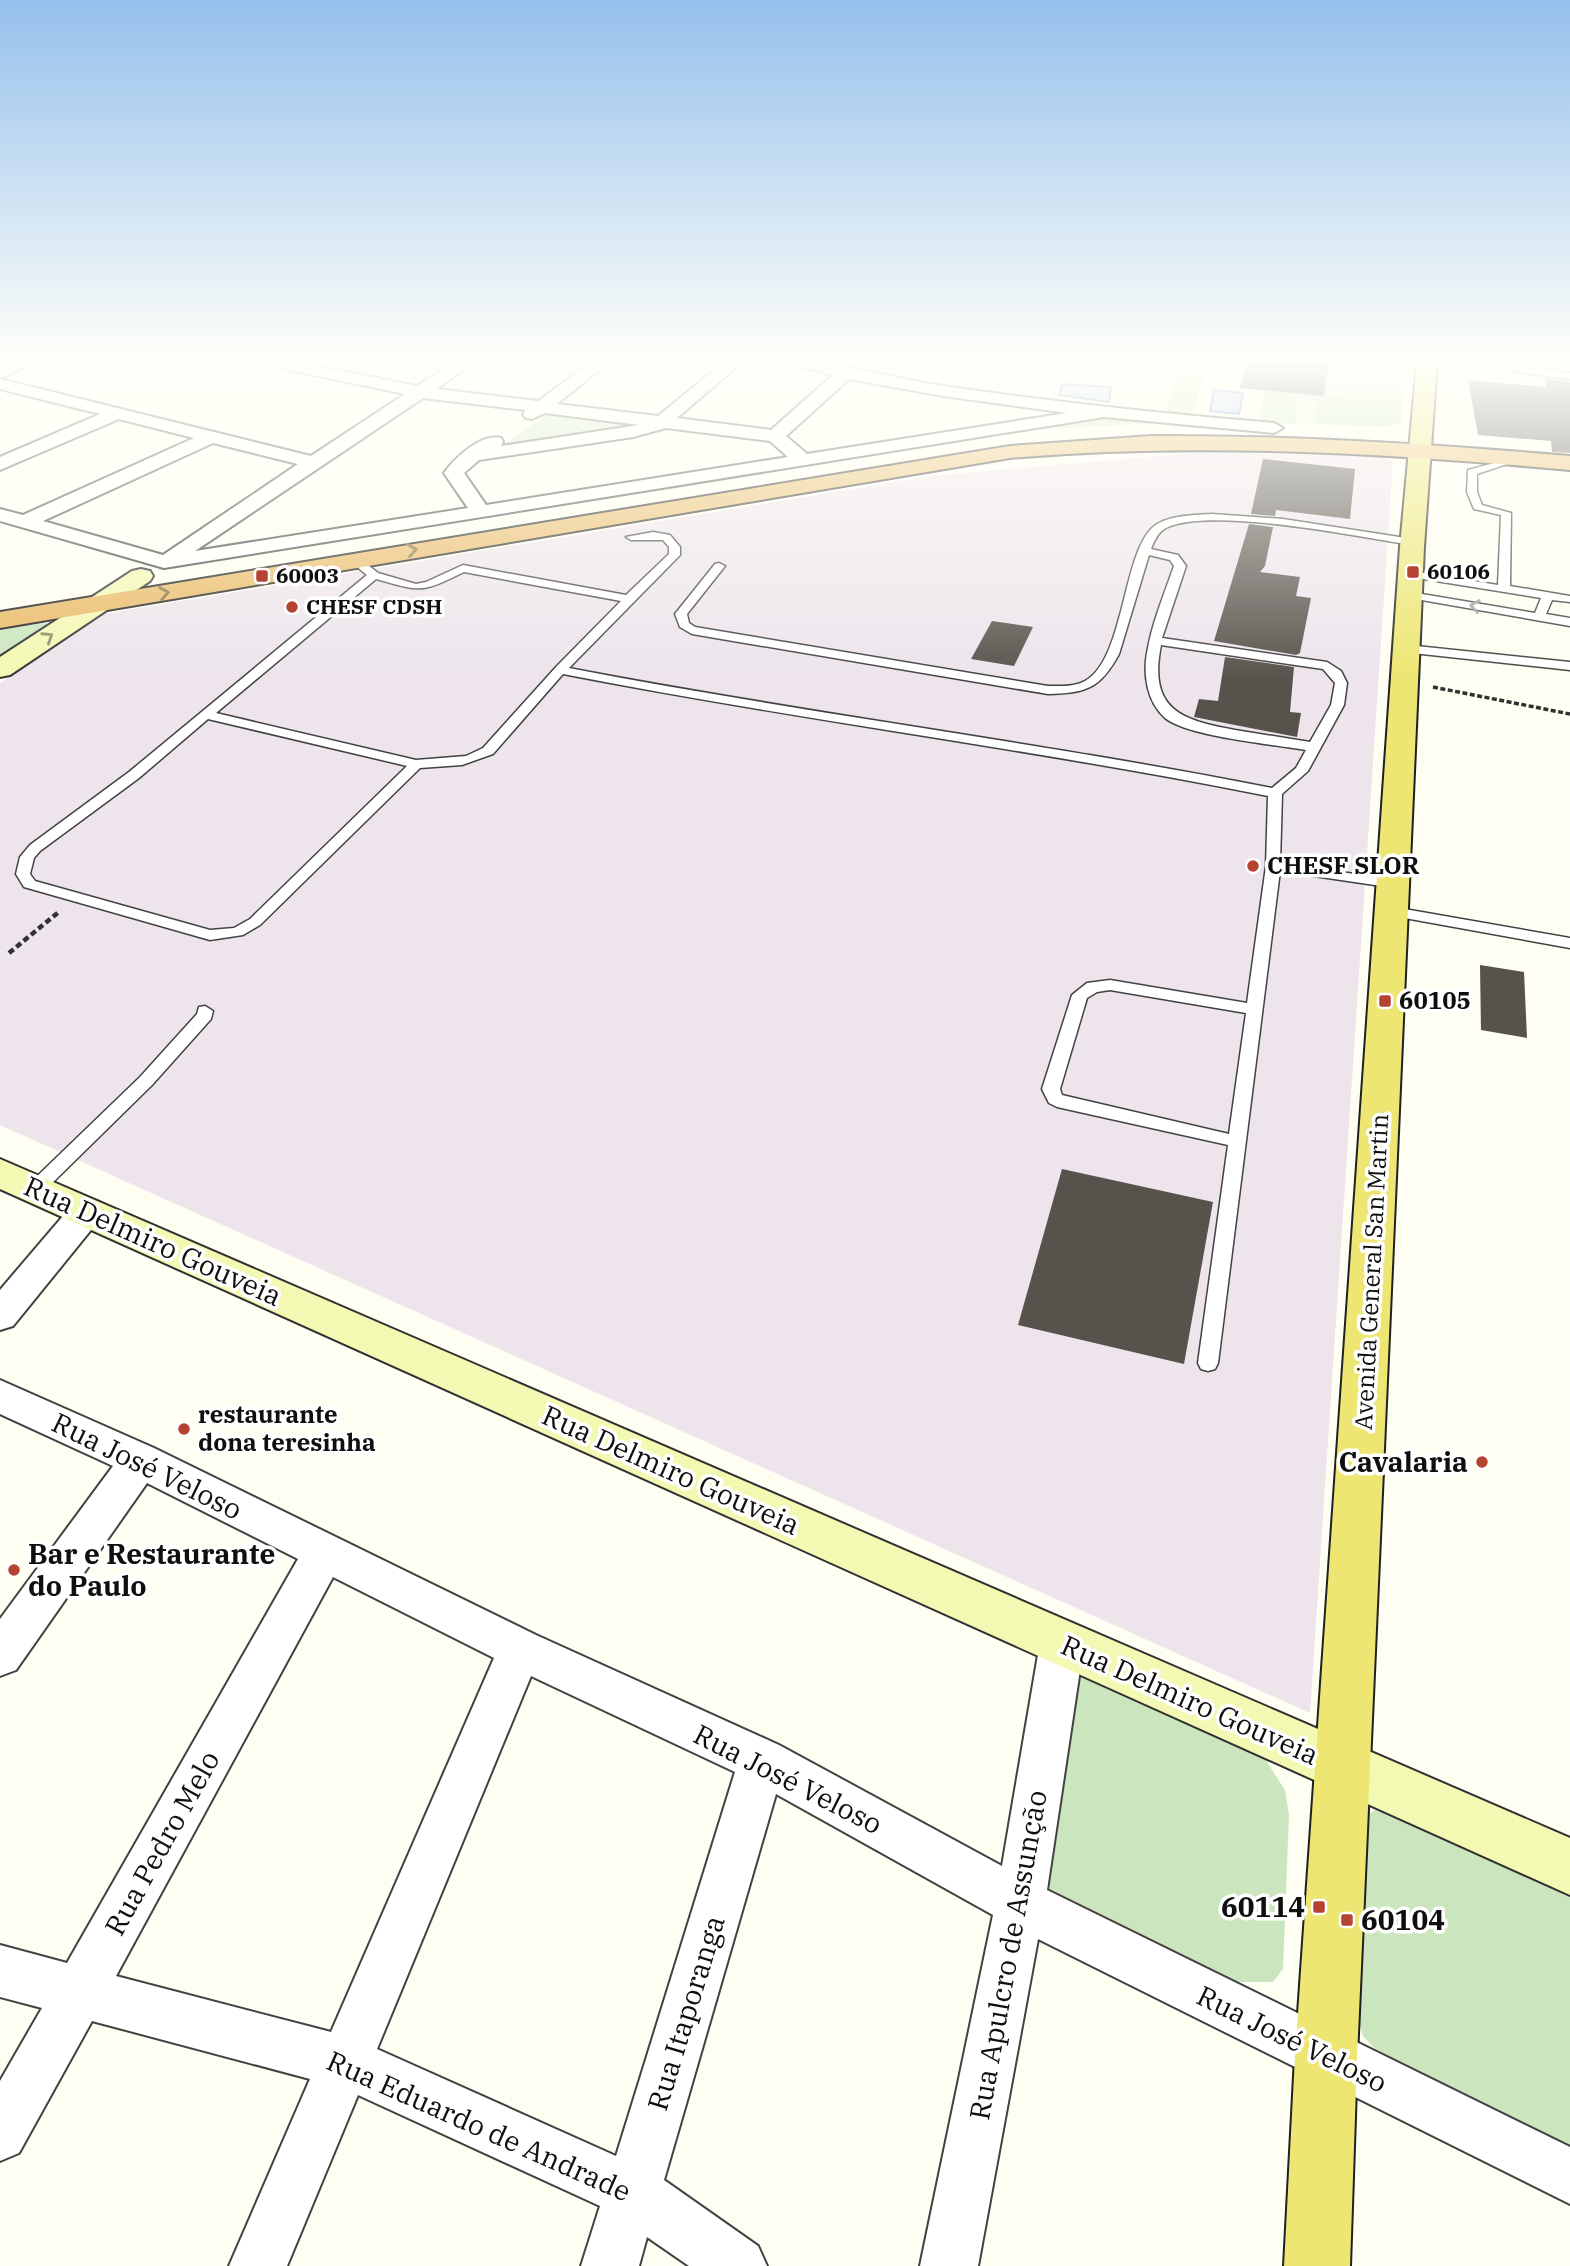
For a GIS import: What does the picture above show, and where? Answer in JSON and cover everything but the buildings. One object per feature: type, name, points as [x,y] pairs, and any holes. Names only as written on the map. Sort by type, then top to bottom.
[{"type":"highway","points":[[141,576],[795,469]]},
{"type":"highway","points":[[0,601],[93,595],[355,560],[908,469]]},
{"type":"highway","points":[[1548,469],[1570,471]]},
{"type":"highway","points":[[0,620],[93,595]]},
{"type":"main road","name":"Avenida General San Martin","points":[[1317,2266],[1326,2057],[1411,574],[1423,469]]},
{"type":"street","points":[[25,522],[141,469]]},
{"type":"street","points":[[0,669],[93,595],[141,576],[303,469]]},
{"type":"street","points":[[457,469],[454,473],[481,512]]},
{"type":"street","points":[[0,514],[164,562],[737,469]]},
{"type":"street","name":"Rua Delmiro Gouveia","points":[[18,1181],[1570,1867]]},
{"type":"street","points":[[0,1316],[87,1211]]},
{"type":"street","name":"Rua José Veloso","points":[[0,1396],[140,1460],[520,1649],[762,1761],[1020,1903],[1570,2176]]},
{"type":"street","points":[[0,1655],[140,1460]]},
{"type":"street","name":"Rua Pedro Melo","points":[[0,2134],[325,1552]]},
{"type":"street","name":"Rua Apulcro de Assunção","points":[[948,2266],[1020,1903],[1062,1643]]},
{"type":"street","points":[[258,2266],[520,1649]]},
{"type":"street","name":"Rua Itaporanga","points":[[610,2266],[762,1761]]},
{"type":"street","name":"Rua Eduardo de Andrade","points":[[0,1970],[346,2062],[632,2192],[738,2266]]},
{"type":"lane","points":[[1484,469],[1472,472],[1472,492],[1478,507],[1506,513],[1504,589]]},
{"type":"lane","points":[[719,566],[681,614],[684,625],[692,630],[1035,688],[1087,687],[1101,677],[1113,654],[1152,534],[1161,526],[1198,516],[1222,516],[1411,574],[1543,606],[1570,599]]},
{"type":"lane","points":[[206,715],[416,764],[459,762],[488,751],[560,670],[674,555],[675,547],[671,540],[663,536],[631,537]]},
{"type":"lane","points":[[1145,551],[1170,556],[1180,562],[1156,641],[1151,668],[1152,690],[1173,719],[1192,726],[1314,747]]},
{"type":"lane","points":[[355,560],[374,575],[421,587],[463,568],[493,561]]},
{"type":"lane","points":[[463,568],[629,599]]},
{"type":"lane","points":[[1411,574],[1504,589],[1543,606],[1570,622]]},
{"type":"lane","points":[[374,575],[206,715],[27,857],[23,874],[29,884],[209,935],[238,932],[255,922],[416,764]]},
{"type":"lane","points":[[1156,641],[1334,669],[1341,680],[1335,714],[1301,771],[1275,793],[1273,866],[1208,1363]]},
{"type":"lane","points":[[1406,665],[1570,666]]},
{"type":"lane","points":[[560,670],[796,713],[1015,744],[1275,793]]},
{"type":"lane","points":[[1273,866],[1570,943]]},
{"type":"lane","points":[[1236,1141],[1063,1103],[1052,1096],[1051,1089],[1080,995],[1093,987],[1110,985],[1253,1009]]},
{"type":"lane","points":[[18,1181],[146,1081],[205,1015],[205,1011]]},
{"type":"path","points":[[1406,665],[1570,714]]},
{"type":"path","points":[[9,953],[75,898]]},
{"type":"shaded area","points":[[1012,469],[1392,469],[1310,1713],[0,1125],[0,683],[104,614],[929,476]]},
{"type":"green space","points":[[43,623],[52,625],[0,662],[0,630]]},
{"type":"green space","points":[[1074,1676],[1083,1676],[1254,1749],[1267,1762],[1285,1790],[1289,1814],[1283,1969],[1273,1982],[1239,1982],[1223,1977],[1042,1887]]},
{"type":"green space","points":[[1375,1810],[1391,1813],[1570,1893],[1570,2148],[1461,2096],[1374,2048],[1363,2036],[1358,2018],[1365,1817]]},
{"type":"place","name":"60106","points":[[1413,572]]},
{"type":"place","name":"60003","points":[[262,576]]},
{"type":"place","name":"CHESF CDSH","points":[[292,607]]},
{"type":"place","name":"CHESF SLOR","points":[[1253,866]]},
{"type":"place","name":"60105","points":[[1385,1001]]},
{"type":"place","name":"restaurante dona teresinha","points":[[184,1429]]},
{"type":"place","name":"Cavalaria","points":[[1482,1462]]},
{"type":"place","name":"Bar e Restaurante do Paulo","points":[[14,1570]]},
{"type":"place","name":"60114","points":[[1319,1907]]},
{"type":"place","name":"60104","points":[[1347,1920]]}]
